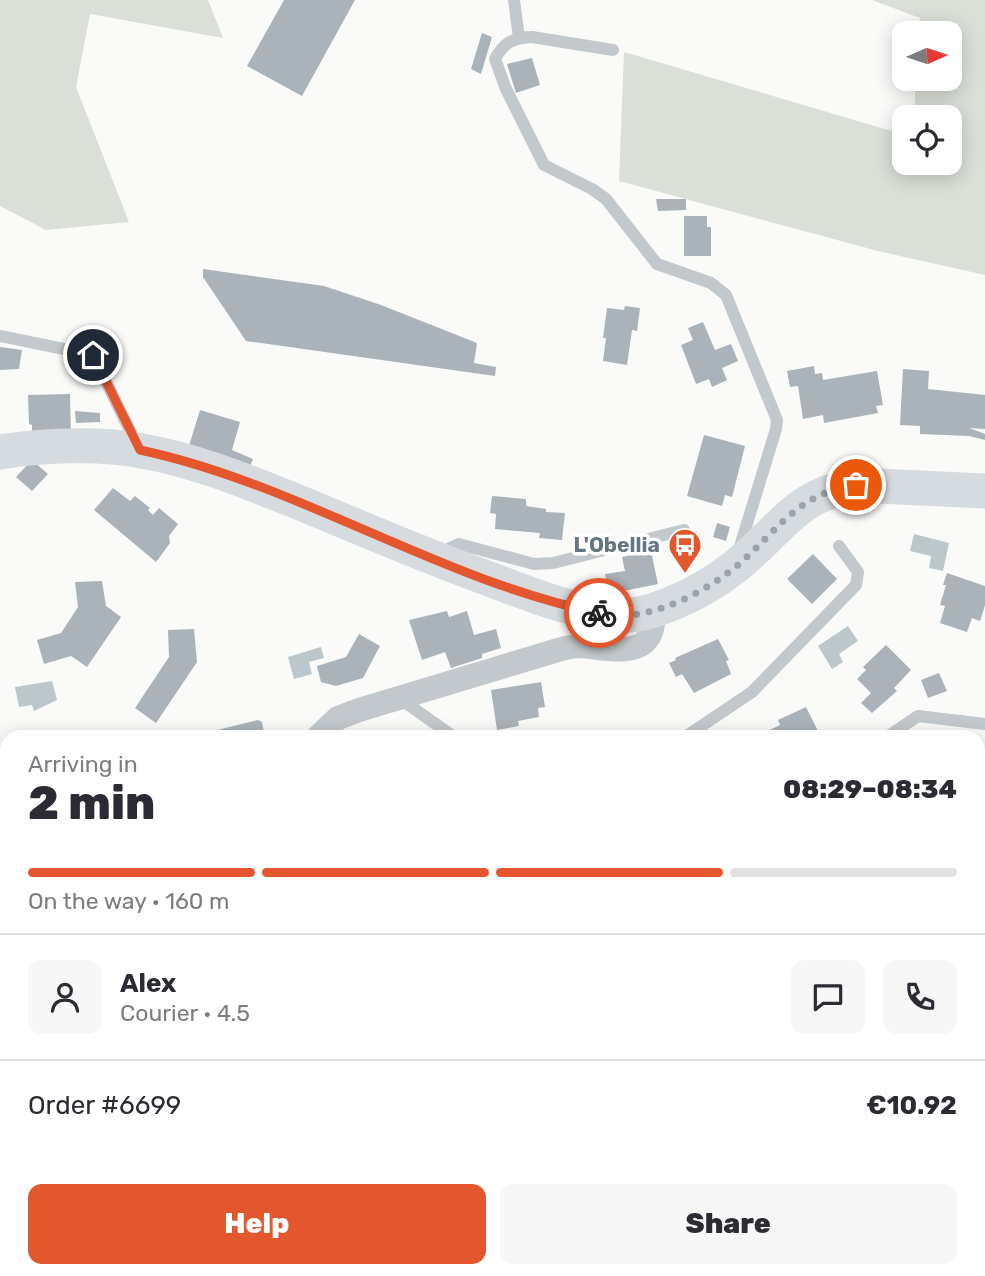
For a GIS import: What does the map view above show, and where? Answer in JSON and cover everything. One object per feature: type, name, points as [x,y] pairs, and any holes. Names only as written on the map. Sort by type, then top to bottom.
[{"type":"street","points":[[0,452],[83,447],[140,450],[206,466],[440,562],[562,606],[629,615],[654,611],[705,587],[737,566],[796,509],[817,495],[837,488],[856,485],[985,491]]},
{"type":"street","points":[[325,730],[338,718],[558,650],[576,646],[625,650],[642,644],[649,637],[653,626],[654,611]]},
{"type":"lane","points":[[514,0],[519,38]]},
{"type":"lane","points":[[613,50],[532,37],[503,44],[495,59],[506,89],[544,165],[606,199],[657,264],[711,283],[726,295],[777,420],[738,548],[737,566]]},
{"type":"lane","points":[[0,336],[93,355],[140,450]]},
{"type":"lane","points":[[440,562],[450,548],[459,544],[534,564],[553,563],[684,530]]},
{"type":"lane","points":[[695,730],[752,692],[856,585],[858,572],[839,546]]},
{"type":"lane","points":[[399,698],[444,730]]},
{"type":"lane","points":[[897,730],[918,716],[985,724]]},
{"type":"shaded area","points":[[0,0],[208,0],[223,38],[90,14],[76,87],[129,222],[46,230],[0,206]]},
{"type":"shaded area","points":[[872,0],[985,0],[985,275],[878,251],[619,181],[624,52],[892,131],[892,175],[962,175],[962,105],[915,105],[915,91],[962,91],[962,21],[920,21],[920,18]]},
{"type":"shaded area","points":[[914,534],[949,543],[943,571],[929,568],[931,556],[910,551]]},
{"type":"shaded area","points":[[848,626],[858,641],[839,654],[843,662],[832,669],[818,646]]},
{"type":"shaded area","points":[[321,647],[324,658],[309,662],[312,674],[294,679],[288,657]]},
{"type":"shaded area","points":[[52,681],[57,700],[34,711],[32,705],[19,707],[15,687]]},
{"type":"building","points":[[284,0],[355,0],[302,96],[247,66]]},
{"type":"building","points":[[482,33],[492,37],[481,74],[471,69]]},
{"type":"building","points":[[532,58],[540,85],[516,93],[507,64]]},
{"type":"building","points":[[656,199],[686,199],[686,210],[658,211]]},
{"type":"building","points":[[684,216],[707,216],[707,227],[711,227],[711,256],[684,256]]},
{"type":"building","points":[[203,269],[324,286],[381,305],[477,343],[474,363],[496,367],[495,376],[246,341],[203,277]]},
{"type":"building","points":[[625,306],[640,308],[637,331],[632,330],[627,365],[603,361],[607,308],[624,310]]},
{"type":"building","points":[[703,322],[715,350],[731,344],[738,361],[722,368],[727,380],[712,387],[709,379],[696,384],[681,345],[693,340],[688,328]]},
{"type":"building","points":[[0,347],[22,350],[19,369],[0,370]]},
{"type":"building","points":[[814,366],[815,374],[822,373],[823,380],[877,371],[883,405],[876,406],[878,413],[824,423],[823,415],[803,419],[798,386],[790,387],[787,371]]},
{"type":"building","points":[[903,369],[929,371],[928,389],[985,395],[985,429],[969,428],[985,434],[985,440],[969,436],[920,434],[920,426],[900,425]]},
{"type":"building","points":[[70,394],[71,436],[32,438],[28,395]]},
{"type":"building","points":[[200,410],[240,422],[232,450],[253,459],[249,469],[188,449]]},
{"type":"building","points":[[75,411],[100,413],[100,422],[76,423]]},
{"type":"building","points":[[704,435],[745,446],[732,497],[725,495],[722,506],[687,496]]},
{"type":"building","points":[[32,460],[48,474],[32,491],[16,477]]},
{"type":"building","points":[[113,488],[130,501],[135,496],[150,508],[148,510],[153,515],[159,508],[178,524],[169,536],[170,543],[156,562],[94,510]]},
{"type":"building","points":[[492,496],[526,499],[526,506],[546,509],[546,512],[565,513],[562,540],[539,538],[540,533],[495,529],[496,514],[490,513]]},
{"type":"building","points":[[717,523],[730,527],[726,541],[713,537]]},
{"type":"building","points":[[651,551],[658,584],[609,594],[605,574],[625,571],[622,557]]},
{"type":"building","points":[[813,554],[837,579],[812,604],[787,579]]},
{"type":"building","points":[[947,573],[985,586],[985,605],[980,621],[972,618],[967,632],[940,623],[945,606],[940,605]]},
{"type":"building","points":[[102,581],[106,606],[121,617],[87,667],[71,656],[44,664],[37,640],[61,633],[78,607],[75,582]]},
{"type":"building","points":[[447,611],[449,617],[467,611],[474,635],[496,629],[501,648],[482,654],[482,658],[451,668],[445,652],[422,660],[409,620]]},
{"type":"building","points":[[194,629],[197,662],[156,723],[135,708],[169,657],[168,630]]},
{"type":"building","points":[[359,634],[380,646],[363,678],[336,686],[321,682],[317,666],[346,657]]},
{"type":"building","points":[[718,639],[729,660],[726,661],[731,674],[694,693],[682,674],[676,677],[669,663]]},
{"type":"building","points":[[886,645],[911,670],[894,688],[897,691],[872,713],[861,703],[871,693],[857,679],[866,670],[863,667]]},
{"type":"building","points":[[939,673],[947,691],[928,698],[921,680]]},
{"type":"building","points":[[541,682],[545,707],[538,708],[539,717],[518,721],[519,726],[497,730],[491,690]]},
{"type":"building","points":[[806,707],[818,730],[770,730],[780,725],[778,720]]},
{"type":"building","points":[[258,720],[262,722],[264,730],[217,730]]},
{"type":"way so far","points":[[599,613],[629,615],[654,611],[678,601],[737,566],[796,509],[817,495],[856,485]]},
{"type":"place","name":"L'Obellia","points":[[685,575]]},
{"type":"route","points":[[93,355],[140,450],[206,466],[440,562],[562,606],[599,613]]}]
